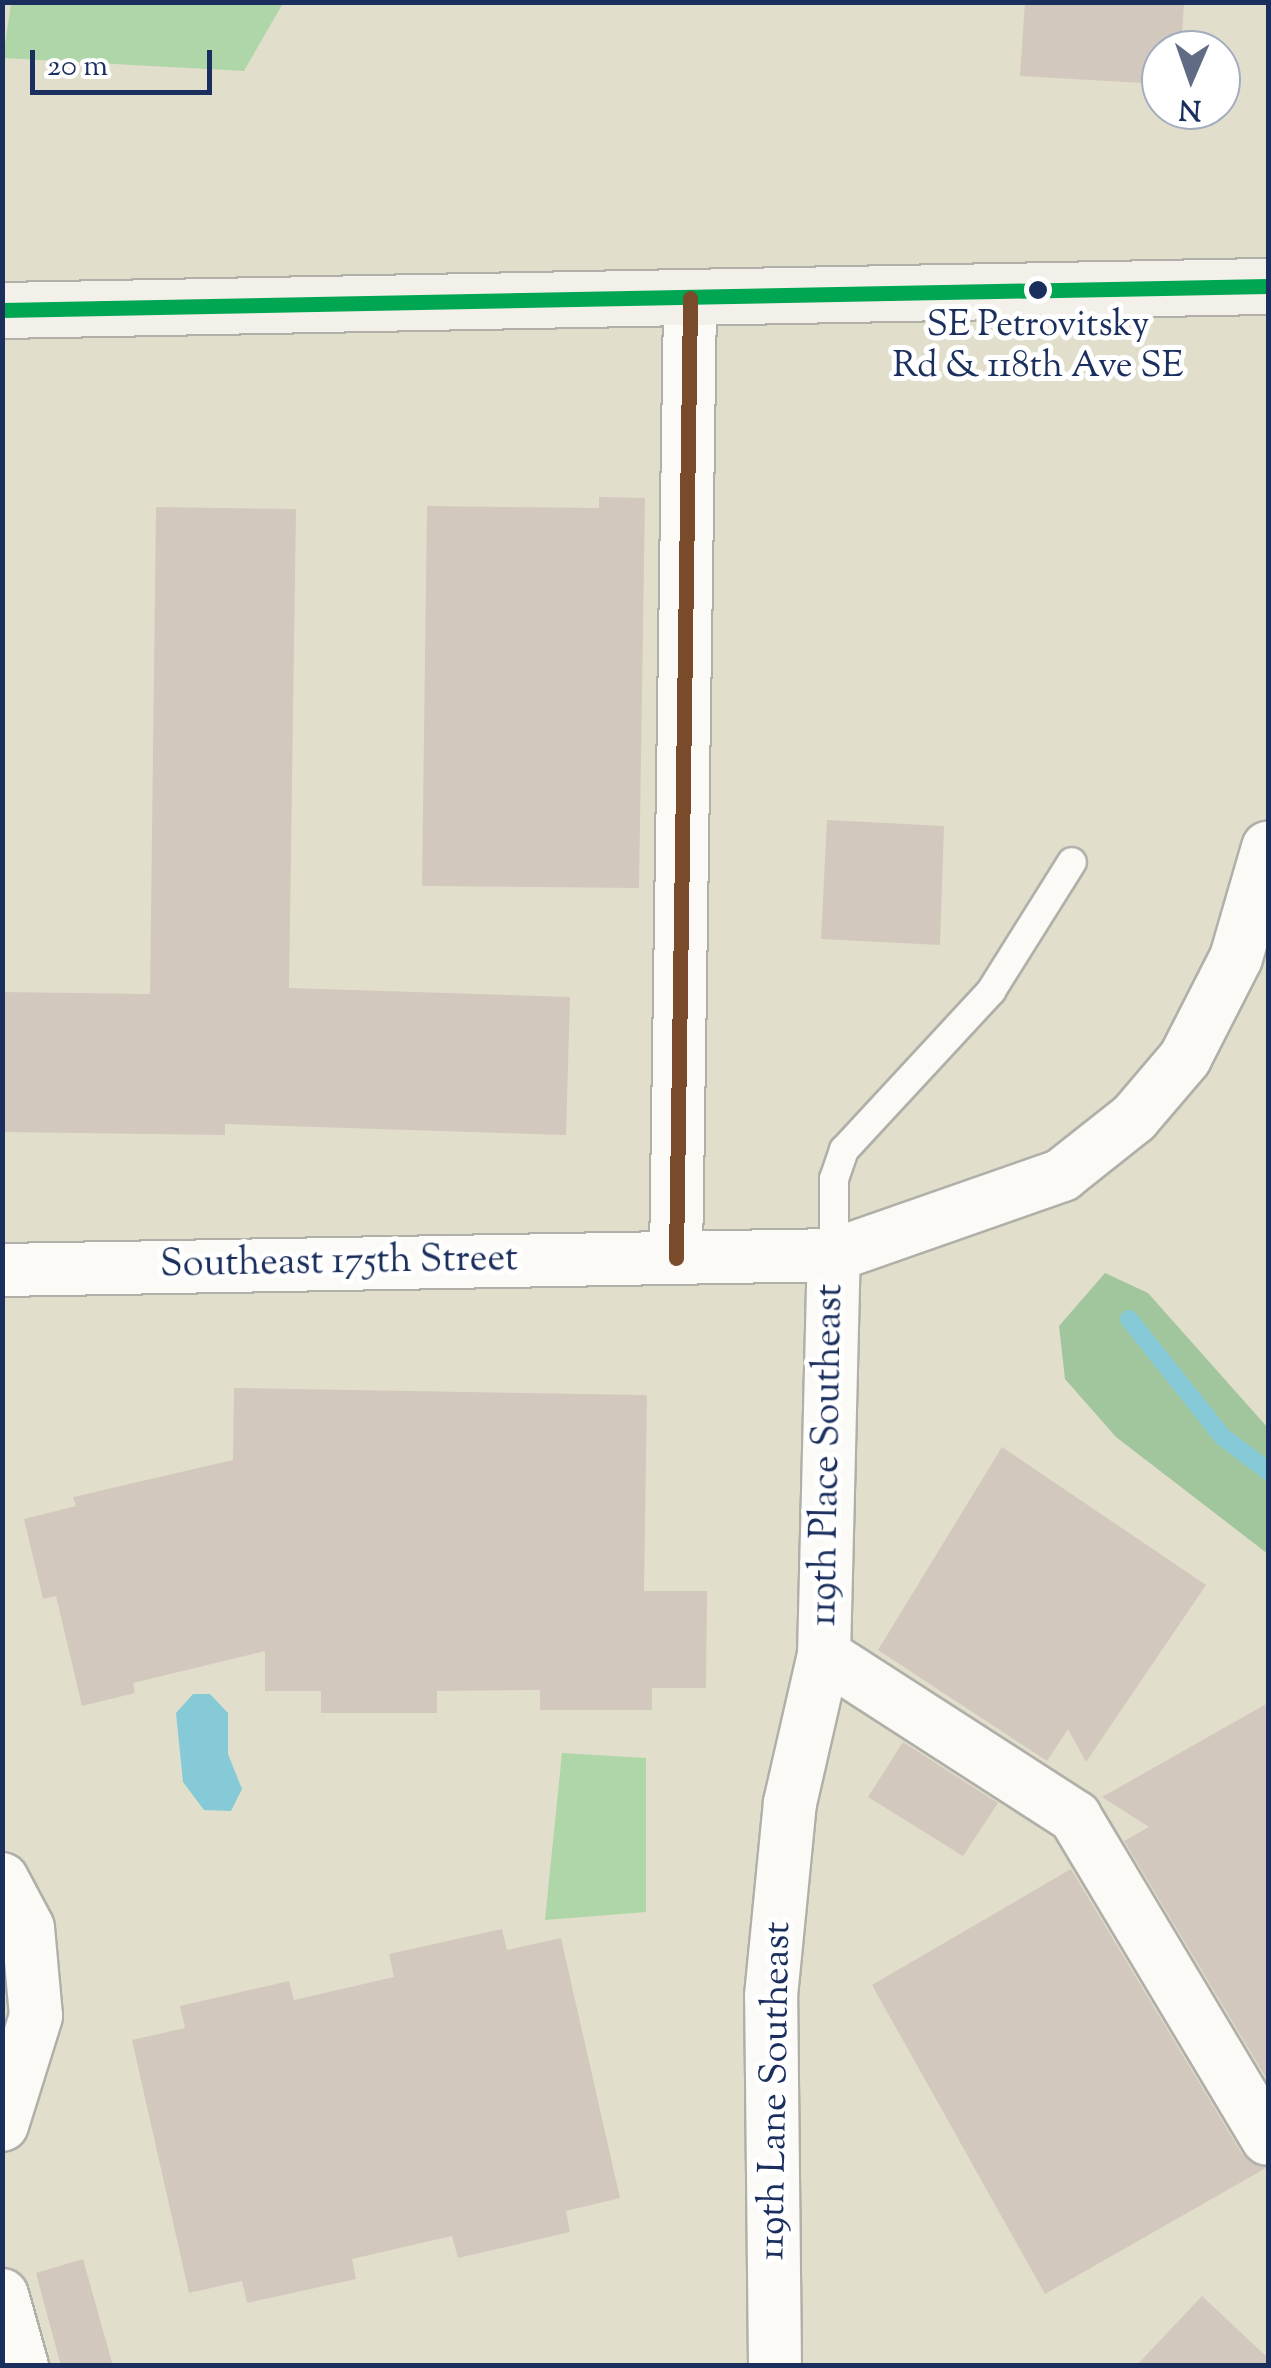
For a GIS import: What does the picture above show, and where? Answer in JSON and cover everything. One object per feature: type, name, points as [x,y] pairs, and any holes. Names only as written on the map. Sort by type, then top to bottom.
[{"type":"main road","points":[[2,310],[1268,286]]},
{"type":"street","points":[[676,1258],[690,298]]},
{"type":"street","name":"Southeast 175th Street","points":[[2,1270],[834,1255],[1062,1176],[1134,1118],[1186,1058],[1236,958],[1265,876]]},
{"type":"street","name":"119th Place Southeast","points":[[824,1655],[834,1255]]},
{"type":"street","points":[[824,1655],[1075,1816],[1268,2139]]},
{"type":"street","name":"119th Lane Southeast","points":[[775,2366],[771,1996],[790,1802],[824,1655]]},
{"type":"street","points":[[2,1879],[28,1928],[36,2016],[2,2125]]},
{"type":"street","points":[[2,2296],[22,2366]]},
{"type":"lane","points":[[834,1255],[834,1179],[844,1150],[991,991],[1072,862]]},
{"type":"green space","points":[[11,2],[283,3],[244,71],[3,58]]},
{"type":"green space","points":[[1105,1273],[1148,1293],[1268,1428],[1268,1554],[1116,1437],[1065,1379],[1059,1326]]},
{"type":"green space","points":[[562,1753],[646,1758],[646,1912],[545,1920]]},
{"type":"water","points":[[193,1694],[210,1694],[228,1713],[228,1754],[242,1789],[231,1811],[204,1810],[183,1782],[176,1713]]},
{"type":"building","points":[[1025,2],[1184,2],[1182,30],[1141,30],[1141,83],[1020,76]]},
{"type":"building","points":[[599,497],[645,498],[639,888],[422,886],[427,506],[599,508]]},
{"type":"building","points":[[156,507],[296,509],[289,988],[570,997],[566,1135],[225,1124],[225,1135],[2,1132],[2,992],[150,994]]},
{"type":"building","points":[[827,820],[944,826],[940,945],[821,939]]},
{"type":"building","points":[[234,1388],[647,1395],[644,1591],[707,1591],[706,1688],[652,1688],[652,1710],[540,1710],[540,1690],[437,1691],[437,1713],[321,1713],[321,1691],[265,1691],[265,1651],[133,1683],[135,1693],[82,1706],[56,1596],[43,1599],[24,1519],[76,1506],[73,1497],[233,1460]]},
{"type":"building","points":[[1002,1447],[1206,1585],[1086,1762],[1068,1729],[1047,1761],[878,1650]]},
{"type":"building","points":[[1268,1703],[1268,2081],[1124,1841],[1149,1827],[1102,1797]]},
{"type":"building","points":[[903,1742],[998,1803],[963,1856],[868,1797]]},
{"type":"building","points":[[1071,1869],[1242,2154],[1266,2168],[1045,2294],[872,1985]]},
{"type":"building","points":[[502,1929],[507,1950],[561,1938],[620,2198],[566,2211],[570,2232],[458,2258],[452,2236],[352,2259],[356,2279],[247,2303],[242,2281],[189,2293],[132,2040],[185,2028],[180,2006],[289,1981],[294,2000],[394,1977],[389,1954]]},
{"type":"building","points":[[83,2259],[113,2366],[61,2366],[36,2273]]},
{"type":"building","points":[[1202,2296],[1268,2358],[1268,2366],[1136,2366]]},
{"type":"waterway","points":[[1129,1319],[1223,1437],[1268,1471]]},
{"type":"transit line","points":[[2,310],[1268,286]]},
{"type":"transit line","points":[[676,1258],[690,298]]},
{"type":"place","name":"SE Petrovitsky Rd & 118th Ave SE","points":[[1038,290]]}]
